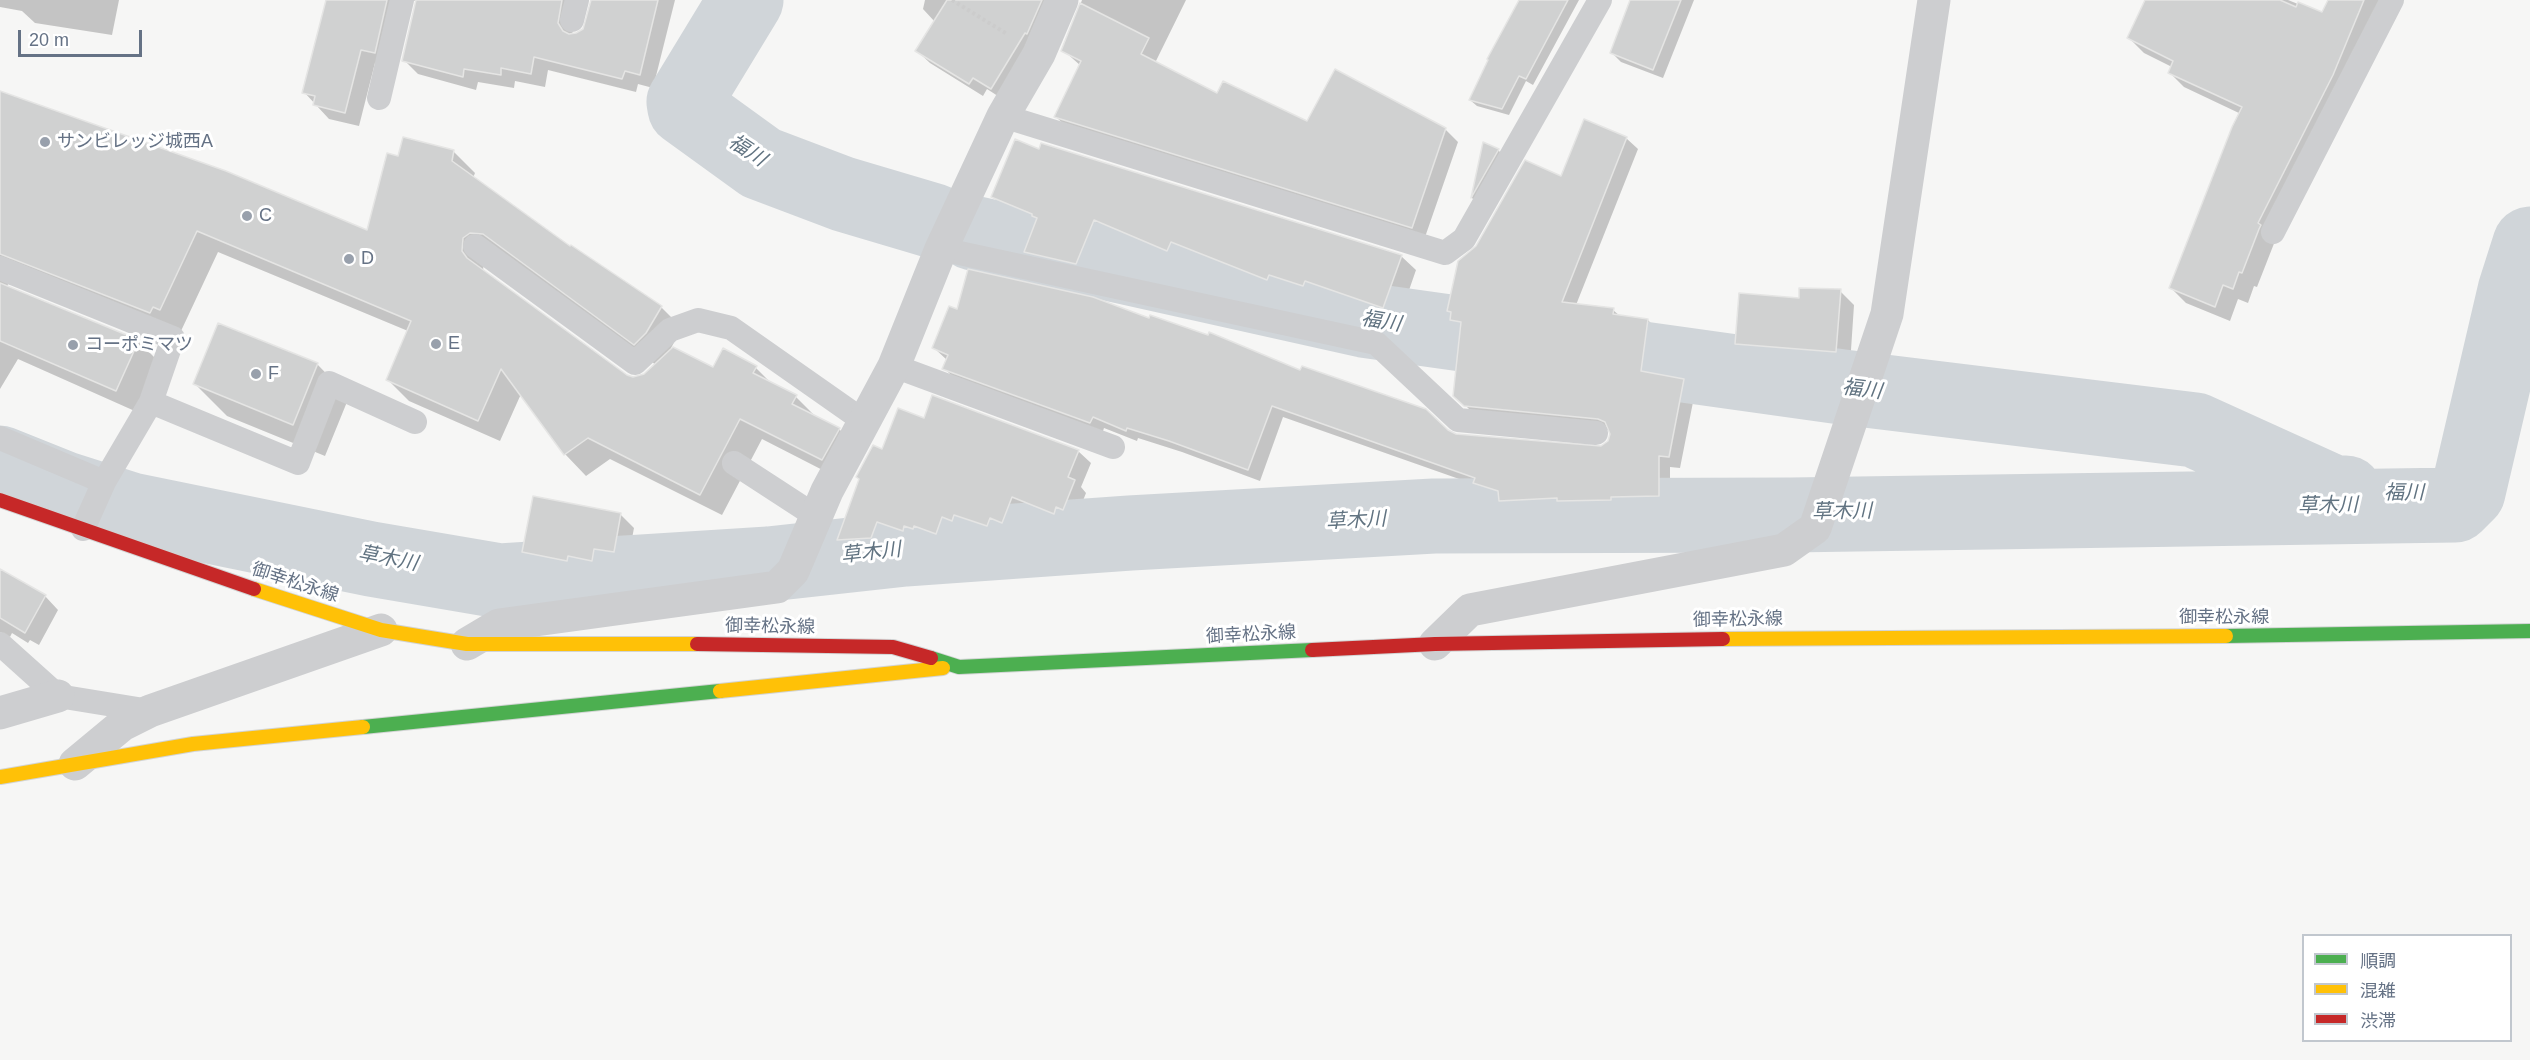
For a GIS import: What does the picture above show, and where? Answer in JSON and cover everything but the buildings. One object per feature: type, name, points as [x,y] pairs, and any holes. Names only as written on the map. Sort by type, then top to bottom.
[{"type":"main road","name":"御幸松永線","points":[[0,500],[285,600],[381,630],[467,644],[642,643],[893,647],[959,667],[1435,644],[1804,637],[2236,636],[2530,631]]},
{"type":"main road","points":[[0,777],[193,744],[959,667]]},
{"type":"street","points":[[467,644],[499,625],[777,588],[805,545],[827,492],[894,366],[941,249],[1003,116],[1039,54],[1062,0]]},
{"type":"street","points":[[1435,644],[1470,610],[1785,550],[1819,516],[1887,314],[1934,0]]},
{"type":"street","points":[[75,764],[122,725],[150,711],[381,630]]},
{"type":"street","points":[[0,713],[58,696]]},
{"type":"lane","points":[[379,98],[402,0]]},
{"type":"lane","points":[[1003,116],[1445,253],[1464,239],[1600,0]]},
{"type":"lane","points":[[2273,232],[2391,0]]},
{"type":"lane","points":[[475,246],[635,363],[670,330],[698,320],[731,328],[865,422]]},
{"type":"lane","points":[[941,249],[1376,343],[1458,420],[1596,433]]},
{"type":"lane","points":[[0,268],[173,339],[151,402],[99,493],[83,529]]},
{"type":"lane","points":[[894,366],[1113,447]]},
{"type":"lane","points":[[151,402],[298,463],[329,383],[415,422]]},
{"type":"lane","points":[[0,438],[99,493]]},
{"type":"lane","points":[[734,463],[805,545]]},
{"type":"lane","points":[[0,644],[58,696],[150,711]]},
{"type":"path","points":[[952,0],[1039,54]]},
{"type":"waterway","name":"福川","points":[[746,0],[684,102],[685,108],[761,163],[843,194],[934,221]]},
{"type":"waterway","name":"福川","points":[[973,233],[1363,320],[1842,387],[2195,430],[2334,493],[2346,493]]},
{"type":"waterway","name":"草木川","points":[[0,463],[65,489],[131,510],[371,559],[500,581],[769,564],[905,549],[1130,533],[1434,516],[1791,515],[2455,505],[2468,492],[2515,291],[2530,244]]},
{"type":"traffic: fast","points":[[2226,636],[2530,631]]},
{"type":"traffic: fast","points":[[931,658],[959,667],[1312,650]]},
{"type":"traffic: fast","points":[[363,727],[720,691]]},
{"type":"traffic: slow","points":[[254,589],[381,630],[467,644],[697,644]]},
{"type":"traffic: slow","points":[[1723,639],[2226,636]]},
{"type":"traffic: slow","points":[[720,691],[943,668]]},
{"type":"traffic: slow","points":[[0,777],[193,744],[363,727]]},
{"type":"traffic: jam","points":[[0,500],[254,589]]},
{"type":"traffic: jam","points":[[1312,650],[1435,644],[1723,639]]},
{"type":"traffic: jam","points":[[697,644],[893,647],[931,658]]},
{"type":"place","name":"サンビレッジ城西A","points":[[45,142]]},
{"type":"place","name":"C","points":[[247,216]]},
{"type":"place","name":"D","points":[[349,259]]},
{"type":"place","name":"E","points":[[436,344]]},
{"type":"place","name":"コーポミマツ","points":[[73,345]]},
{"type":"place","name":"F","points":[[256,374]]}]
